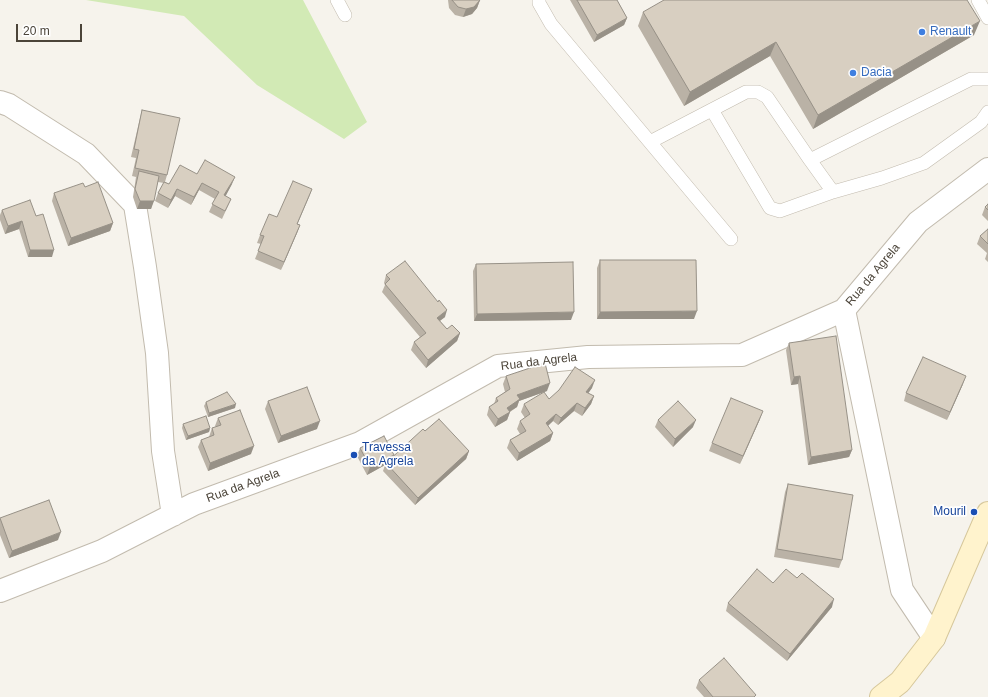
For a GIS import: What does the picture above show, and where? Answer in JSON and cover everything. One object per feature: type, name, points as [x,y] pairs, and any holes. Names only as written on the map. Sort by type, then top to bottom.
[{"type":"main road","points":[[881,697],[900,682],[934,638],[988,513]]},
{"type":"street","points":[[0,102],[10,105],[86,154],[135,205],[157,353],[163,451],[173,515]]},
{"type":"street","name":"Rua da Agrela","points":[[0,591],[102,551],[194,504],[360,443],[498,366],[588,356],[742,355],[844,310],[918,222],[988,169]]},
{"type":"street","points":[[844,310],[902,590],[934,638]]},
{"type":"lane","points":[[337,0],[345,15]]},
{"type":"lane","points":[[539,0],[539,3],[551,24],[731,239]]},
{"type":"lane","points":[[978,0],[988,18]]},
{"type":"lane","points":[[810,160],[971,80],[988,79]]},
{"type":"lane","points":[[650,142],[746,92],[758,92],[767,97],[833,192]]},
{"type":"lane","points":[[712,110],[770,208],[780,211],[833,192],[882,178],[924,163],[981,122],[988,112]]},
{"type":"green space","points":[[86,0],[303,0],[367,122],[344,139],[257,85],[184,16]]},
{"type":"building","points":[[452,0],[480,0],[474,7],[466,9],[458,7]]},
{"type":"building","points":[[577,0],[617,0],[627,18],[597,35]]},
{"type":"building","points":[[664,0],[967,0],[980,21],[818,115],[776,42],[690,92],[643,12]]},
{"type":"building","points":[[142,110],[180,118],[167,175],[135,168],[139,150],[134,149]]},
{"type":"building","points":[[205,160],[235,177],[224,195],[231,199],[225,211],[212,204],[219,192],[202,183],[194,197],[177,189],[171,200],[158,193],[164,182],[169,184],[180,165],[197,174]]},
{"type":"building","points":[[139,171],[159,176],[154,201],[140,201],[135,189]]},
{"type":"building","points":[[293,181],[312,189],[297,224],[300,225],[284,262],[258,251],[264,236],[260,235],[269,214],[277,217]]},
{"type":"building","points":[[98,182],[113,223],[71,238],[54,193],[83,183],[85,187]]},
{"type":"building","points":[[30,200],[36,216],[43,214],[54,250],[30,250],[22,221],[8,226],[2,210]]},
{"type":"building","points":[[988,229],[988,244],[980,236]]},
{"type":"building","points":[[600,260],[696,260],[697,311],[600,312]]},
{"type":"building","points":[[405,261],[438,302],[439,300],[447,310],[437,318],[447,329],[452,325],[460,333],[428,360],[414,342],[426,333],[385,284],[390,279],[386,275]]},
{"type":"building","points":[[573,262],[574,312],[477,314],[476,264]]},
{"type":"building","points":[[836,336],[852,450],[811,457],[800,376],[794,377],[789,343]]},
{"type":"building","points":[[923,357],[966,376],[950,412],[906,393]]},
{"type":"building","points":[[545,363],[550,383],[517,395],[520,399],[507,408],[510,412],[498,419],[489,407],[498,401],[496,398],[510,389],[506,376]]},
{"type":"building","points":[[575,367],[595,380],[586,392],[594,396],[585,408],[577,403],[561,418],[556,414],[546,423],[553,433],[519,453],[510,440],[526,431],[520,421],[530,414],[524,404],[544,392],[549,399],[559,390]]},
{"type":"building","points":[[307,387],[320,421],[281,436],[268,401]]},
{"type":"building","points":[[227,392],[236,404],[209,413],[206,402]]},
{"type":"building","points":[[731,398],[763,411],[743,456],[712,443]]},
{"type":"building","points":[[678,401],[696,420],[675,439],[658,420]]},
{"type":"building","points":[[240,410],[254,446],[210,463],[201,440],[214,435],[212,428],[221,425],[218,418]]},
{"type":"building","points":[[206,416],[210,428],[188,436],[183,424]]},
{"type":"building","points":[[439,419],[469,451],[418,498],[386,463],[423,429],[425,431]]},
{"type":"building","points":[[384,436],[394,455],[370,467],[360,448]]},
{"type":"building","points":[[788,484],[853,495],[842,560],[777,549]]},
{"type":"building","points":[[49,500],[61,532],[12,551],[0,518]]},
{"type":"building","points":[[757,569],[773,583],[786,569],[797,578],[802,573],[834,599],[790,654],[728,603]]},
{"type":"building","points":[[724,658],[756,695],[754,697],[713,697],[699,680]]},
{"type":"place","name":"Renault","points":[[922,32]]},
{"type":"place","name":"Dacia","points":[[853,73]]},
{"type":"place","name":"Travessa da Agrela","points":[[354,455]]},
{"type":"place","name":"Mouril","points":[[974,512]]}]
